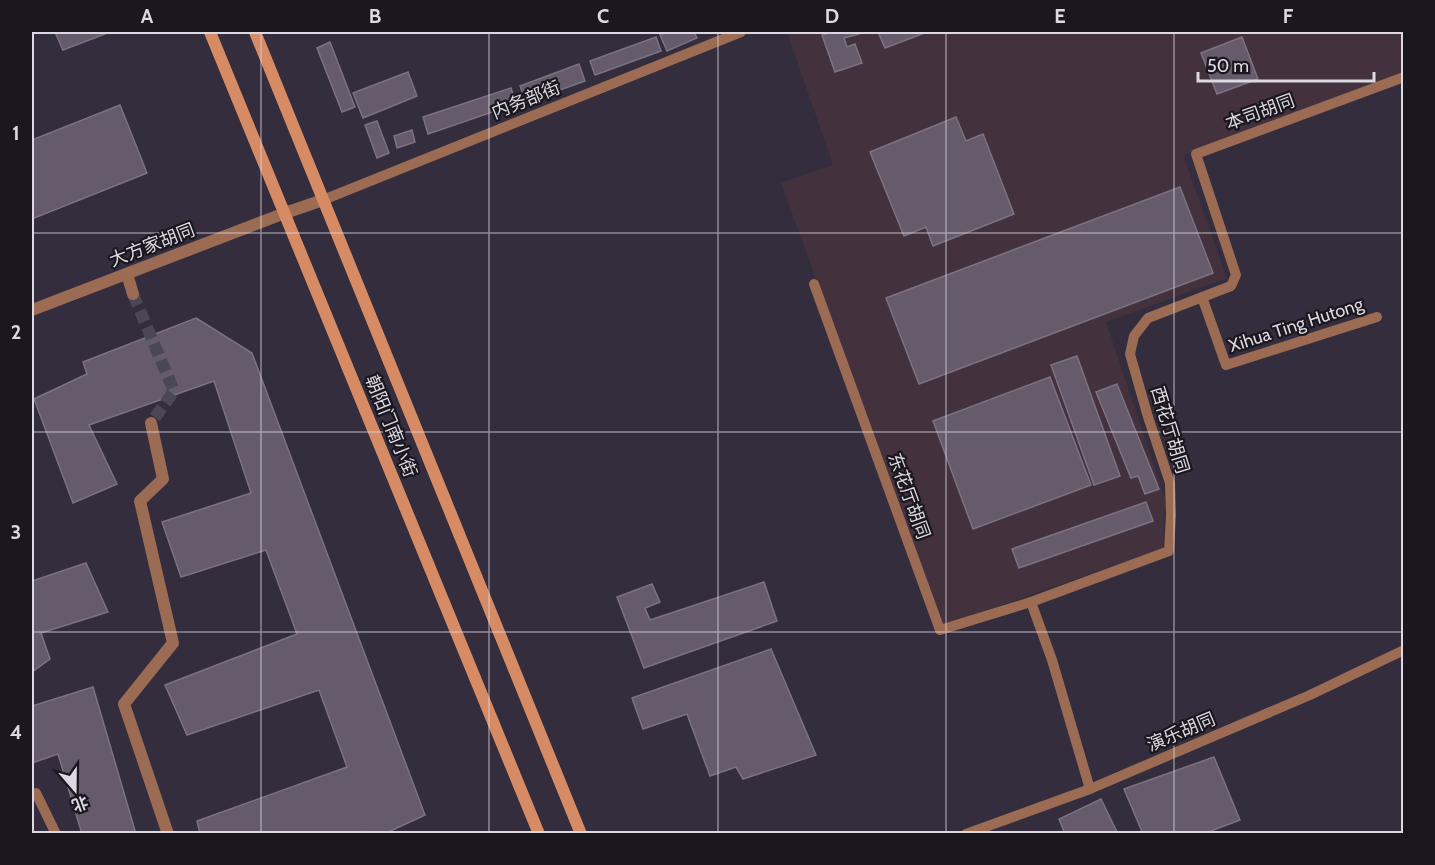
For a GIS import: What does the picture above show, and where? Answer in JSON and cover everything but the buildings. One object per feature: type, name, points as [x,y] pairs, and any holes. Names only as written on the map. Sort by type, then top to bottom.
[{"type":"main road","name":"朝阳门南小街","points":[[210,32],[539,834]]},
{"type":"main road","name":"朝阳门南小街","points":[[255,32],[581,834]]},
{"type":"street","name":"大方家胡同","points":[[32,310],[323,200]]},
{"type":"street","points":[[128,274],[133,294]]},
{"type":"street","points":[[151,423],[163,478],[140,501],[172,643],[124,704],[168,834]]},
{"type":"lane","name":"内务部街","points":[[323,200],[741,32]]},
{"type":"lane","name":"本司胡同","points":[[1196,154],[1404,76]]},
{"type":"lane","name":"西花厅胡同","points":[[1031,602],[1170,551],[1170,483],[1130,354],[1134,336],[1148,318],[1231,286],[1236,274],[1196,154]]},
{"type":"lane","name":"东花厅胡同","points":[[814,284],[940,630],[1031,602]]},
{"type":"lane","name":"Xihua Ting Hutong","points":[[1202,297],[1226,365],[1377,317]]},
{"type":"lane","points":[[1031,602],[1052,660],[1090,789]]},
{"type":"lane","name":"演乐胡同","points":[[966,834],[1090,789],[1310,695],[1404,650]]},
{"type":"lane","points":[[32,794],[36,793],[56,834]]},
{"type":"shaded area","points":[[787,32],[1403,32],[1403,72],[1183,155],[1227,278],[1106,322],[1165,498],[1163,548],[943,626],[781,183],[833,165]]},
{"type":"tunnel","points":[[133,294],[174,391],[151,423]]}]
